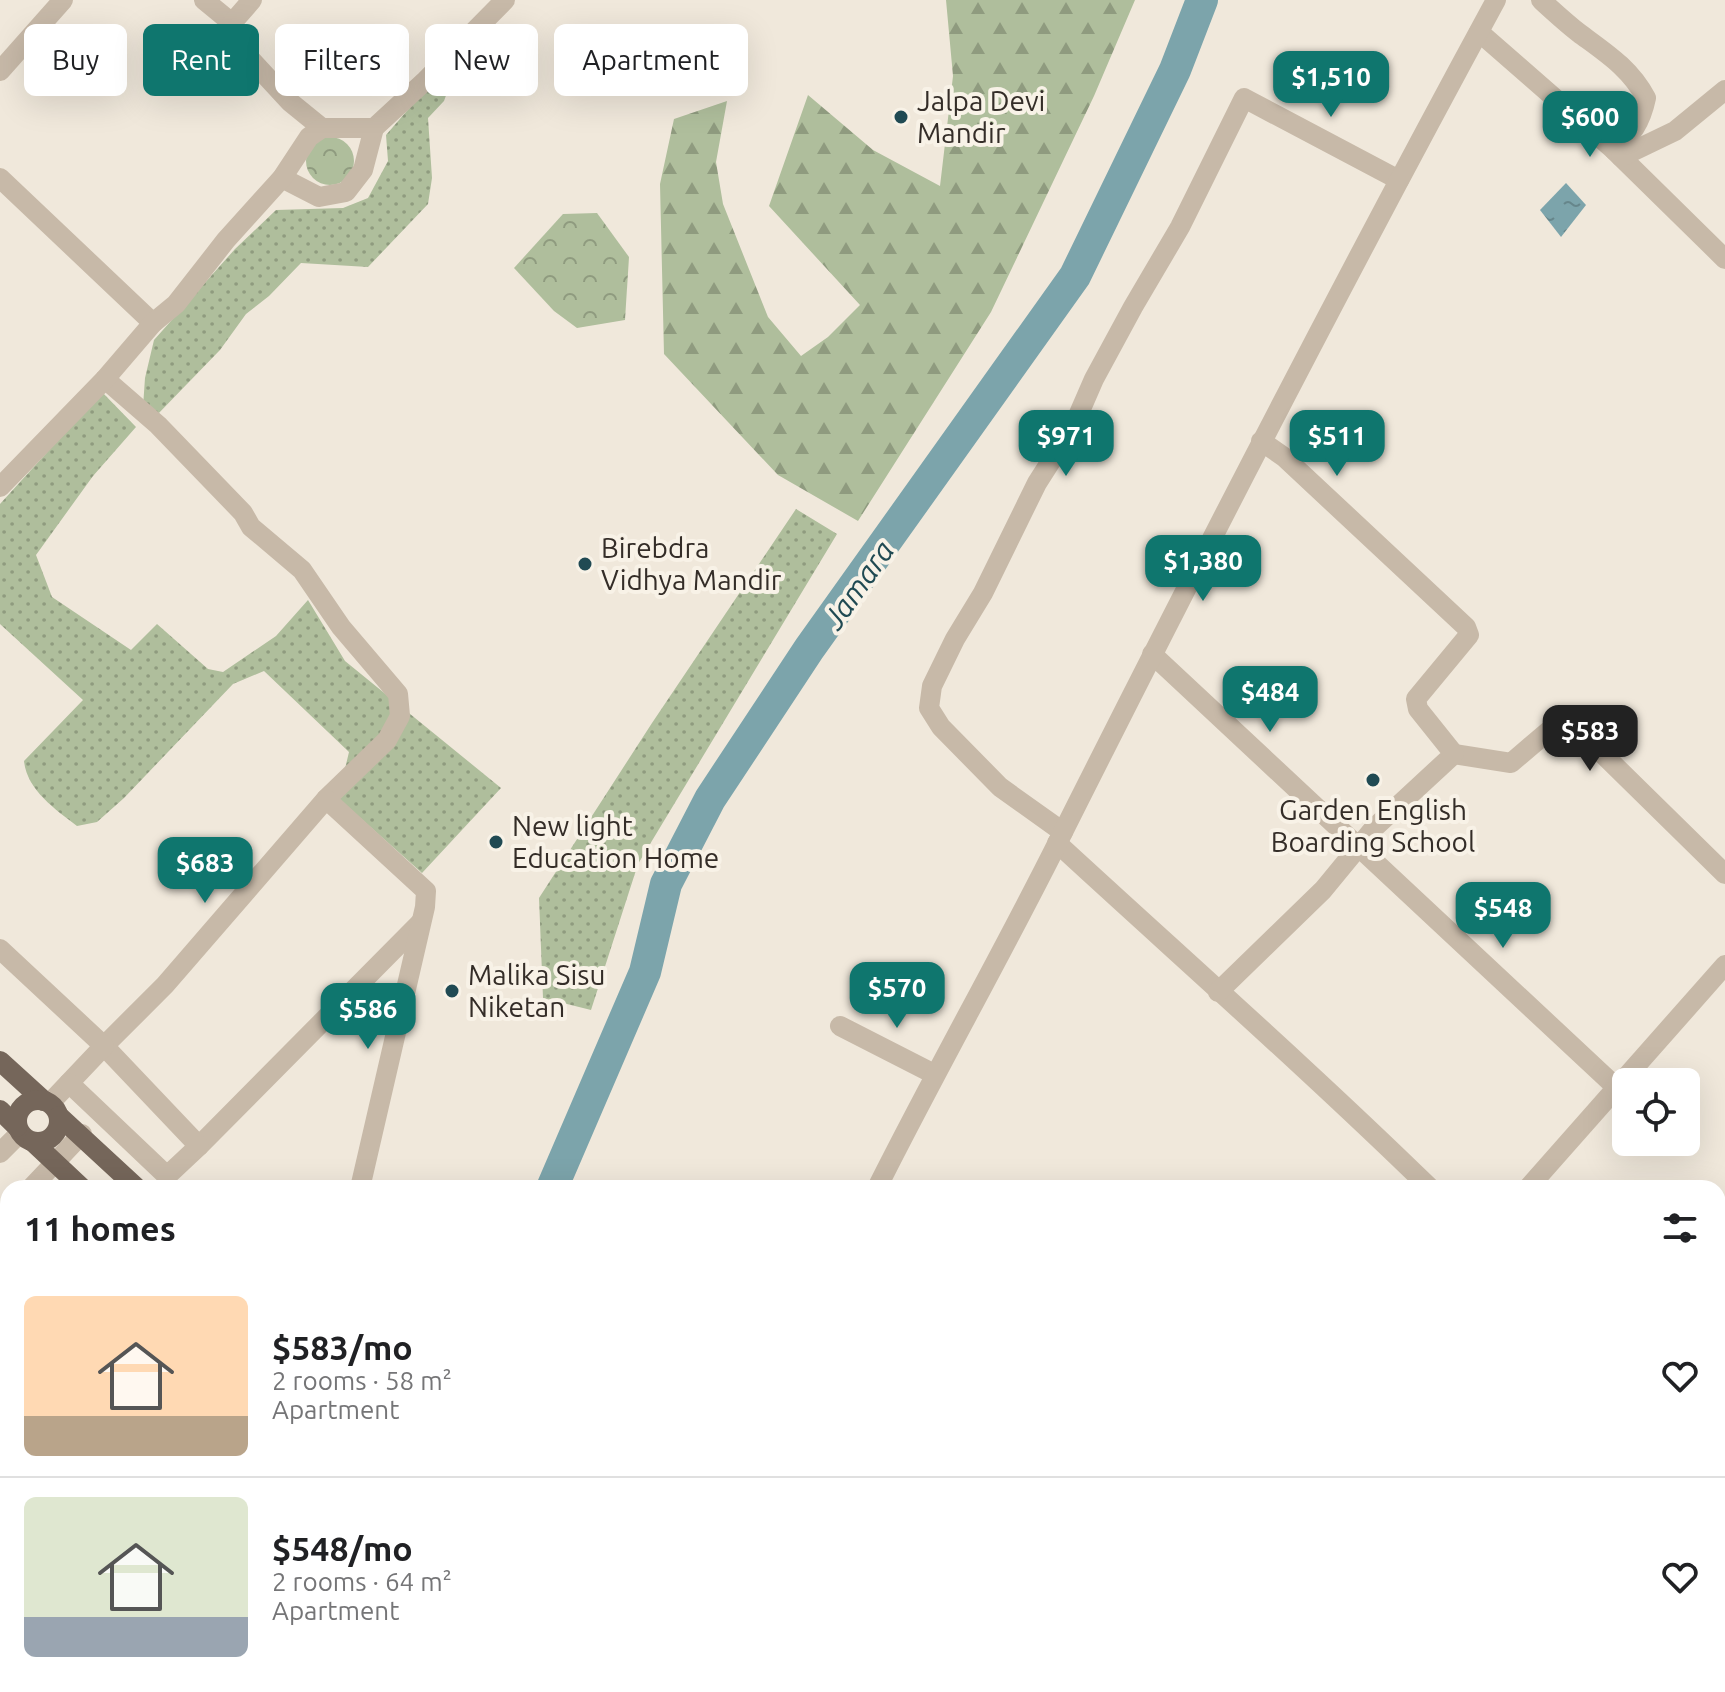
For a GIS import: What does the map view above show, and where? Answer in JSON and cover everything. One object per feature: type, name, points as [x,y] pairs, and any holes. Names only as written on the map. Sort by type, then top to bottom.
[{"type":"main road","points":[[0,1061],[129,1180]]},
{"type":"main road","points":[[33,1100],[51,1107],[59,1127],[54,1137],[44,1142],[13,1140],[23,1106],[33,1100]]},
{"type":"main road","points":[[0,1110],[13,1140],[53,1164],[72,1180]]},
{"type":"street","points":[[0,71],[63,0]]},
{"type":"street","points":[[204,0],[232,23],[242,50],[290,102],[322,128]]},
{"type":"street","points":[[232,23],[252,0]]},
{"type":"street","points":[[282,178],[319,197],[346,192],[363,170],[374,128],[505,0]]},
{"type":"street","points":[[881,1180],[1060,838],[1261,441],[1496,0]]},
{"type":"street","points":[[1541,0],[1578,32],[1613,56],[1637,80],[1646,98],[1632,135],[1617,153]]},
{"type":"street","points":[[1479,32],[1617,153],[1725,259]]},
{"type":"street","points":[[1617,153],[1675,131],[1725,90]]},
{"type":"street","points":[[1399,180],[1244,98],[1180,227],[1126,319],[1074,425],[1037,483],[983,593],[955,639],[932,686],[929,708],[941,727],[1000,787],[1060,838],[1218,992],[1328,1089],[1422,1180]]},
{"type":"street","points":[[0,487],[105,379],[153,323],[176,304],[226,240],[282,178],[309,137],[322,128],[374,128]]},
{"type":"street","points":[[0,178],[153,323]]},
{"type":"street","points":[[51,1107],[69,1083],[165,985],[326,799],[387,740],[400,716],[398,694],[341,627],[302,570],[251,527],[243,513],[158,425],[105,379]]},
{"type":"street","points":[[1261,441],[1284,457],[1466,627],[1469,635],[1416,699],[1418,709],[1454,754],[1511,763],[1565,717],[1725,874]]},
{"type":"street","points":[[1152,654],[1612,1083]]},
{"type":"street","points":[[1218,992],[1323,890],[1358,845],[1454,754]]},
{"type":"street","points":[[326,799],[426,891],[425,907],[362,1180]]},
{"type":"street","points":[[174,1180],[199,1146],[420,923]]},
{"type":"street","points":[[0,949],[104,1046],[199,1146]]},
{"type":"street","points":[[1635,1068],[1725,965]]},
{"type":"street","points":[[840,1026],[934,1074]]},
{"type":"street","points":[[69,1083],[171,1180]]},
{"type":"street","points":[[1535,1180],[1612,1094]]},
{"type":"street","points":[[38,1180],[82,1134]]},
{"type":"green space","points":[[946,0],[1135,0],[1094,96],[991,312],[858,521],[778,475],[664,354],[660,184],[674,119],[727,101],[716,162],[723,204],[768,317],[801,356],[828,337],[860,305],[769,206],[808,95],[873,150],[940,186],[953,76]]},
{"type":"green space","points":[[425,90],[425,96],[446,96],[428,118],[432,178],[428,204],[368,267],[301,263],[269,296],[246,314],[220,350],[156,416],[143,407],[145,378],[154,340],[235,249],[276,210],[343,208],[368,198],[388,161],[386,135]]},
{"type":"green space","points":[[330,137],[347,144],[354,161],[347,178],[330,185],[313,178],[306,161],[313,144]]},
{"type":"green space","points":[[597,213],[629,257],[625,320],[577,328],[554,311],[514,268],[563,214]]},
{"type":"green space","points":[[102,392],[136,427],[93,476],[36,555],[52,597],[131,650],[157,624],[208,669],[223,672],[276,636],[308,600],[345,661],[501,788],[422,873],[338,798],[349,752],[264,671],[233,684],[97,822],[77,826],[51,806],[30,781],[24,761],[83,700],[0,624],[0,504]]},
{"type":"green space","points":[[796,509],[837,534],[638,864],[591,1010],[543,998],[539,898]]},
{"type":"water","points":[[1566,183],[1586,205],[1561,237],[1540,210]]},
{"type":"waterway","name":"Jamara","points":[[555,1180],[645,972],[666,884],[710,799],[809,649],[1075,276],[1175,70],[1202,0]]},
{"type":"place","name":"Jalpa Devi Mandir","points":[[901,117]]},
{"type":"place","name":"Birebdra Vidhya Mandir","points":[[585,564]]},
{"type":"place","name":"Garden English Boarding School","points":[[1373,780]]},
{"type":"place","name":"New light Education Home","points":[[496,842]]},
{"type":"place","name":"Malika Sisu Niketan","points":[[452,991]]}]
